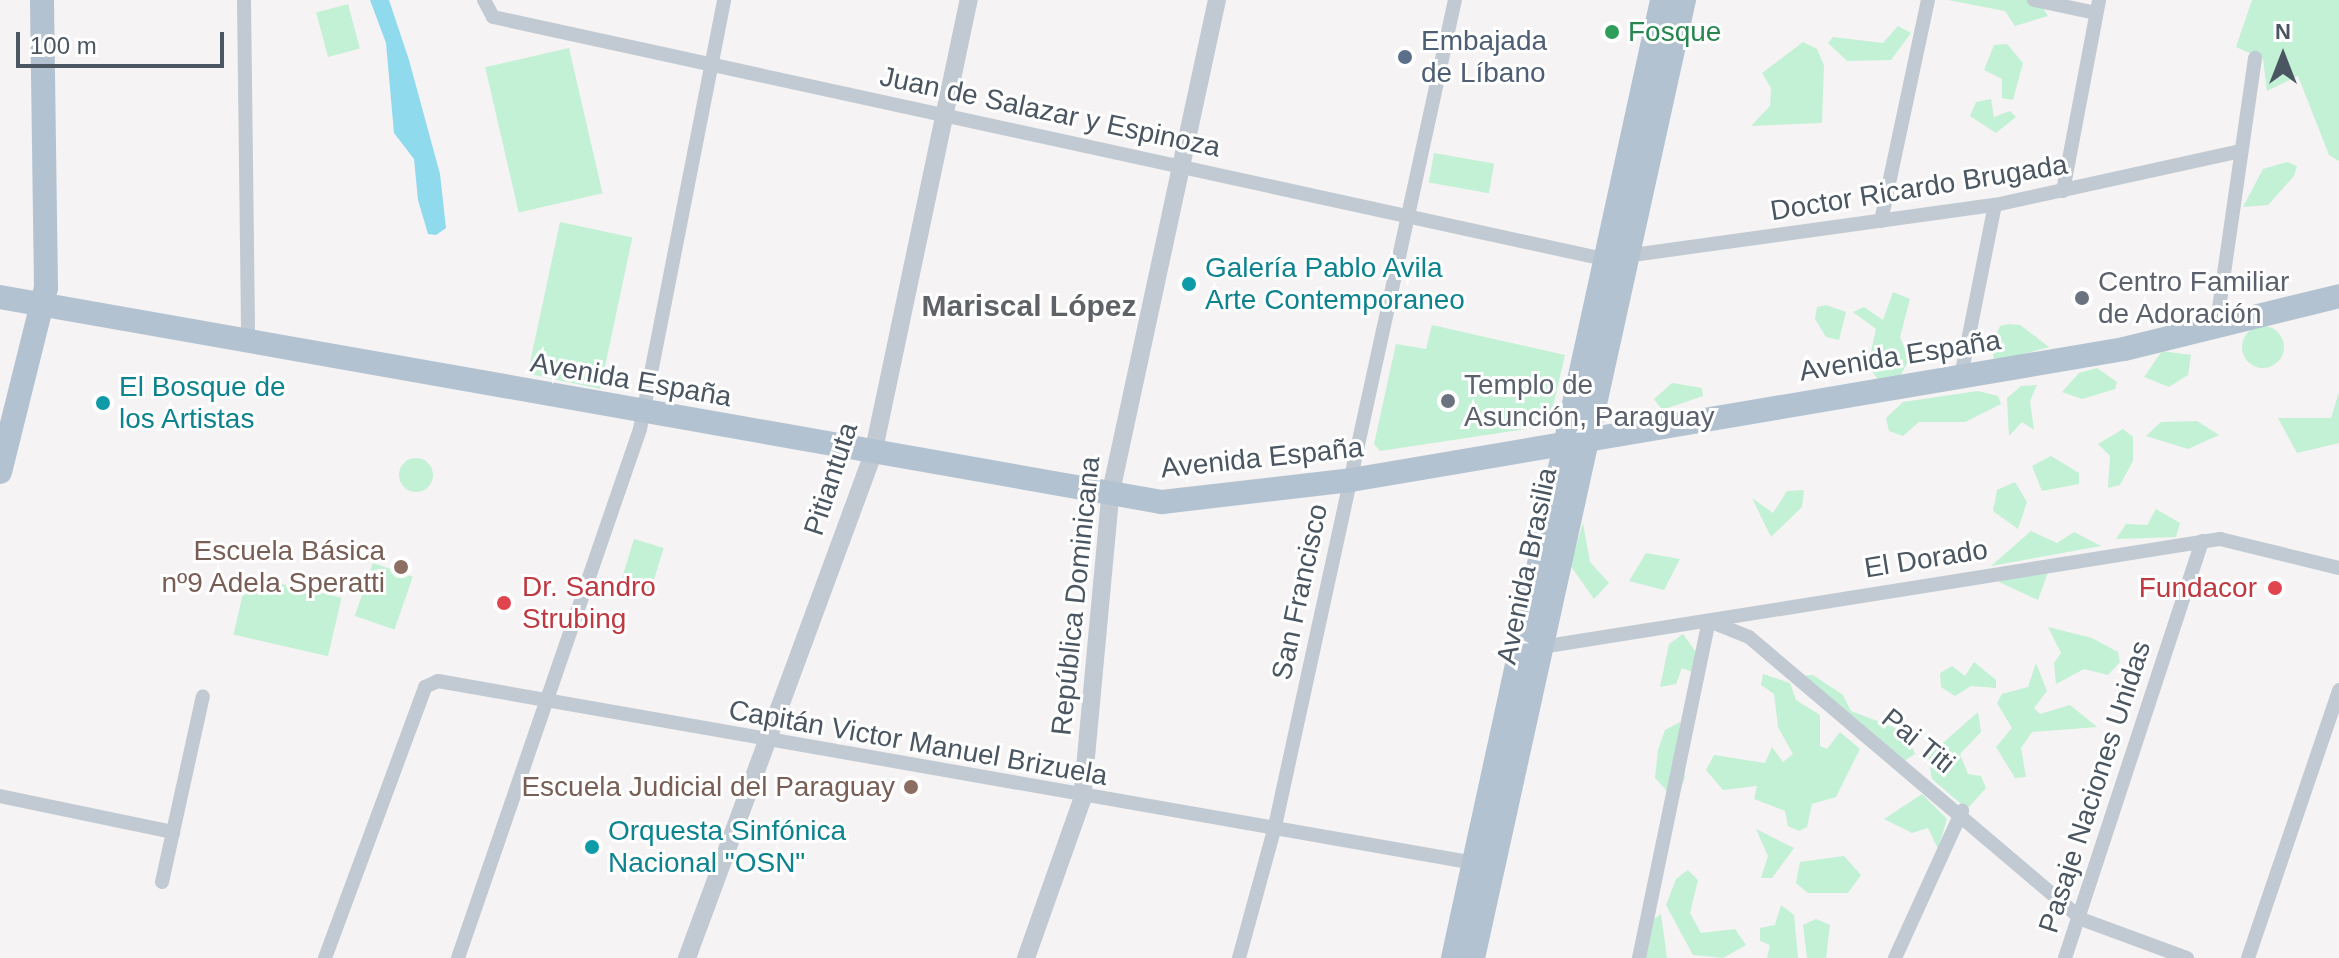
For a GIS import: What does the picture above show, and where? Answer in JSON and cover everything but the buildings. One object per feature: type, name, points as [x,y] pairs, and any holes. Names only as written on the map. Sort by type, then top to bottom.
[{"type":"main road","points":[[0,472],[42,305],[42,0]]},
{"type":"main road","name":"Avenida Brasilia","points":[[1616,259],[1662,0]]},
{"type":"main road","name":"Avenida Brasilia","points":[[1453,958],[1482,865],[1616,259],[1684,0]]},
{"type":"main road","name":"Avenida España","points":[[0,297],[1110,496],[1191,500],[1351,480],[1961,376],[2216,329],[2339,296]]},
{"type":"main road","name":"Avenida Brasilia","points":[[1473,958],[1482,865]]},
{"type":"street","points":[[244,0],[248,341]]},
{"type":"street","points":[[458,958],[641,412],[724,0]]},
{"type":"street","name":"Pitiantuta","points":[[687,958],[873,454],[969,0]]},
{"type":"street","name":"República Dominicana","points":[[1026,958],[1082,800],[1110,496],[1217,0]]},
{"type":"street","name":"San Francisco","points":[[1239,958],[1275,826],[1455,0]]},
{"type":"street","points":[[1881,221],[1928,0]]},
{"type":"street","points":[[2034,0],[2097,7],[2063,191]]},
{"type":"street","name":"Juan de Salazar y Espinoza","points":[[485,6],[711,65],[1616,259]]},
{"type":"street","points":[[2216,329],[2255,58]]},
{"type":"street","name":"Doctor Ricardo Brugada","points":[[1616,259],[1995,205],[2240,151]]},
{"type":"street","points":[[1961,376],[1995,205]]},
{"type":"street","name":"El Dorado","points":[[1530,648],[2202,541],[2247,541],[2339,568]]},
{"type":"street","name":"Pasaje Naciones Unidas","points":[[2065,958],[2081,919],[2202,541]]},
{"type":"street","points":[[1639,958],[1709,621]]},
{"type":"street","name":"Pai Titi","points":[[1709,621],[1749,637],[1962,811],[2081,919]]},
{"type":"street","name":"Capitán Victor Manuel Brizuela","points":[[325,958],[431,683],[1082,800],[1275,826],[1482,865]]},
{"type":"street","points":[[2248,958],[2339,690]]},
{"type":"street","points":[[162,882],[203,696]]},
{"type":"street","points":[[0,796],[173,832]]},
{"type":"street","points":[[1895,958],[1962,811]]},
{"type":"street","points":[[2081,919],[2187,958]]},
{"type":"green space","points":[[1948,0],[2038,0],[2048,16],[2015,26],[2005,11]]},
{"type":"green space","points":[[2252,0],[2339,0],[2339,161],[2329,155],[2298,76],[2267,91],[2263,59],[2236,47]]},
{"type":"green space","points":[[348,4],[360,48],[328,57],[316,13]]},
{"type":"green space","points":[[1898,26],[1911,33],[1891,60],[1847,61],[1828,43],[1833,37],[1883,43]]},
{"type":"green space","points":[[1803,42],[1817,49],[1824,65],[1822,123],[1751,126],[1770,106],[1771,88],[1762,73]]},
{"type":"green space","points":[[2007,44],[2023,63],[2013,100],[2002,98],[2002,79],[1984,70],[1994,45]]},
{"type":"green space","points":[[569,48],[603,193],[519,213],[485,67]]},
{"type":"green space","points":[[1991,99],[1994,117],[2010,111],[2016,117],[1996,133],[1970,116],[1976,102]]},
{"type":"green space","points":[[1434,153],[1494,164],[1489,193],[1429,183]]},
{"type":"green space","points":[[2287,162],[2297,166],[2294,176],[2268,205],[2243,207],[2263,169]]},
{"type":"green space","points":[[560,222],[632,237],[600,389],[528,374]]},
{"type":"green space","points":[[1893,292],[1910,299],[1900,337],[1909,359],[1901,375],[1879,381],[1868,366],[1876,329],[1853,312],[1864,307],[1883,320]]},
{"type":"green space","points":[[1826,305],[1846,312],[1839,340],[1826,337],[1815,319],[1817,307]]},
{"type":"green space","points":[[1432,325],[1565,355],[1550,419],[1540,427],[1380,451],[1374,444],[1396,344],[1426,349]]},
{"type":"green space","points":[[2020,325],[2049,347],[1994,362],[1992,344],[2000,326]]},
{"type":"green space","points":[[2263,326],[2278,332],[2284,347],[2278,362],[2263,368],[2248,362],[2242,347],[2248,332]]},
{"type":"green space","points":[[2162,351],[2191,355],[2188,375],[2169,387],[2144,377]]},
{"type":"green space","points":[[2097,368],[2117,382],[2115,389],[2082,399],[2062,392],[2079,373]]},
{"type":"green space","points":[[1672,383],[1702,388],[1703,396],[1662,410],[1654,399]]},
{"type":"green space","points":[[2037,385],[2030,401],[2034,430],[2022,422],[2009,436],[2007,398],[2021,386]]},
{"type":"green space","points":[[1978,391],[1998,396],[2001,404],[1965,422],[1919,422],[1903,436],[1889,431],[1886,418],[1903,402]]},
{"type":"green space","points":[[2339,392],[2339,443],[2297,453],[2278,418],[2331,418]]},
{"type":"green space","points":[[2197,421],[2219,435],[2188,449],[2146,436],[2161,422]]},
{"type":"green space","points":[[2123,429],[2133,437],[2133,461],[2120,485],[2108,488],[2110,456],[2098,444]]},
{"type":"green space","points":[[2051,456],[2079,473],[2079,484],[2042,491],[2032,466]]},
{"type":"green space","points":[[416,458],[428,463],[433,475],[428,487],[416,492],[404,487],[399,475],[404,463]]},
{"type":"green space","points":[[2015,482],[2027,502],[2018,529],[1993,511],[1997,490]]},
{"type":"green space","points":[[1804,490],[1802,507],[1771,537],[1752,498],[1773,513],[1787,491]]},
{"type":"green space","points":[[2156,509],[2180,523],[2176,537],[2116,539],[2126,524],[2147,525]]},
{"type":"green space","points":[[1583,523],[1590,562],[1609,583],[1594,599],[1570,565]]},
{"type":"green space","points":[[2031,531],[2057,543],[2074,532],[2101,546],[1991,566]]},
{"type":"green space","points":[[634,539],[664,548],[650,591],[621,582]]},
{"type":"green space","points":[[1646,553],[1680,559],[1664,590],[1629,581]]},
{"type":"green space","points":[[373,563],[413,577],[394,630],[355,616]]},
{"type":"green space","points":[[2048,572],[2038,600],[1999,582],[2002,577]]},
{"type":"green space","points":[[247,576],[342,598],[328,656],[234,634]]},
{"type":"green space","points":[[2048,627],[2092,638],[2118,652],[2120,662],[2108,675],[2084,669],[2056,684],[2054,663],[2061,653]]},
{"type":"green space","points":[[1683,634],[1696,652],[1692,672],[1682,668],[1676,684],[1660,687],[1669,644]]},
{"type":"green space","points":[[1974,662],[1996,680],[1996,688],[1971,686],[1955,696],[1941,687],[1940,673],[1952,666],[1965,676]]},
{"type":"green space","points":[[2036,663],[2047,691],[2034,708],[2040,714],[2070,705],[2097,727],[2032,732],[2021,748],[2026,777],[2015,778],[1996,747],[2012,728],[1997,703],[2002,694],[2028,687]]},
{"type":"green space","points":[[1763,674],[1790,683],[1796,700],[1820,715],[1820,746],[1827,749],[1840,732],[1860,749],[1836,797],[1812,804],[1807,827],[1799,831],[1788,826],[1785,811],[1754,799],[1757,786],[1723,790],[1706,770],[1714,755],[1765,763],[1772,747],[1783,762],[1793,754],[1778,727],[1774,694],[1761,685]]},
{"type":"green space","points":[[1813,675],[1843,695],[1851,711],[1906,732],[1915,754],[1898,765],[1875,735],[1802,676]]},
{"type":"green space","points":[[1978,712],[1981,732],[1960,754],[1968,774],[1981,776],[1986,788],[1967,809],[1932,779],[1928,756]]},
{"type":"green space","points":[[1680,722],[1685,778],[1679,792],[1668,792],[1655,778],[1658,750],[1665,730]]},
{"type":"green space","points":[[1922,794],[1947,819],[1938,849],[1928,828],[1912,833],[1884,819]]},
{"type":"green space","points":[[1756,829],[1794,848],[1772,878],[1761,878],[1768,856]]},
{"type":"green space","points":[[1844,856],[1861,875],[1848,893],[1808,893],[1796,883],[1800,862]]},
{"type":"green space","points":[[1688,870],[1698,880],[1690,913],[1701,933],[1735,929],[1746,945],[1723,958],[1693,955],[1666,905],[1676,879]]},
{"type":"green space","points":[[1781,905],[1794,915],[1798,958],[1767,958],[1770,945],[1760,941],[1760,928],[1775,925]]},
{"type":"green space","points":[[1661,914],[1667,958],[1642,958],[1654,919]]},
{"type":"green space","points":[[1816,919],[1830,925],[1826,958],[1807,958],[1803,925]]},
{"type":"water","points":[[370,0],[389,0],[409,60],[440,174],[446,228],[436,235],[428,234],[418,200],[414,159],[394,133],[386,43]]},
{"type":"place","name":"Fosque","points":[[1612,32]]},
{"type":"place","name":"Embajada de Líbano","points":[[1405,57]]},
{"type":"place","name":"Galería Pablo Avila Arte Contemporaneo","points":[[1189,284]]},
{"type":"place","name":"Centro Familiar de Adoración","points":[[2082,298]]},
{"type":"place","name":"Templo de Asunción, Paraguay","points":[[1448,401]]},
{"type":"place","name":"El Bosque de los Artistas","points":[[103,403]]},
{"type":"place","name":"Escuela Básica nº9 Adela Speratti","points":[[401,567]]},
{"type":"place","name":"Fundacor","points":[[2275,588]]},
{"type":"place","name":"Dr. Sandro Strubing","points":[[504,603]]},
{"type":"place","name":"Escuela Judicial del Paraguay","points":[[911,787]]},
{"type":"place","name":"Orquesta Sinfónica Nacional \"OSN\"","points":[[592,847]]},
{"type":"district","name":"Mariscal López","points":[[1029,306]]}]
